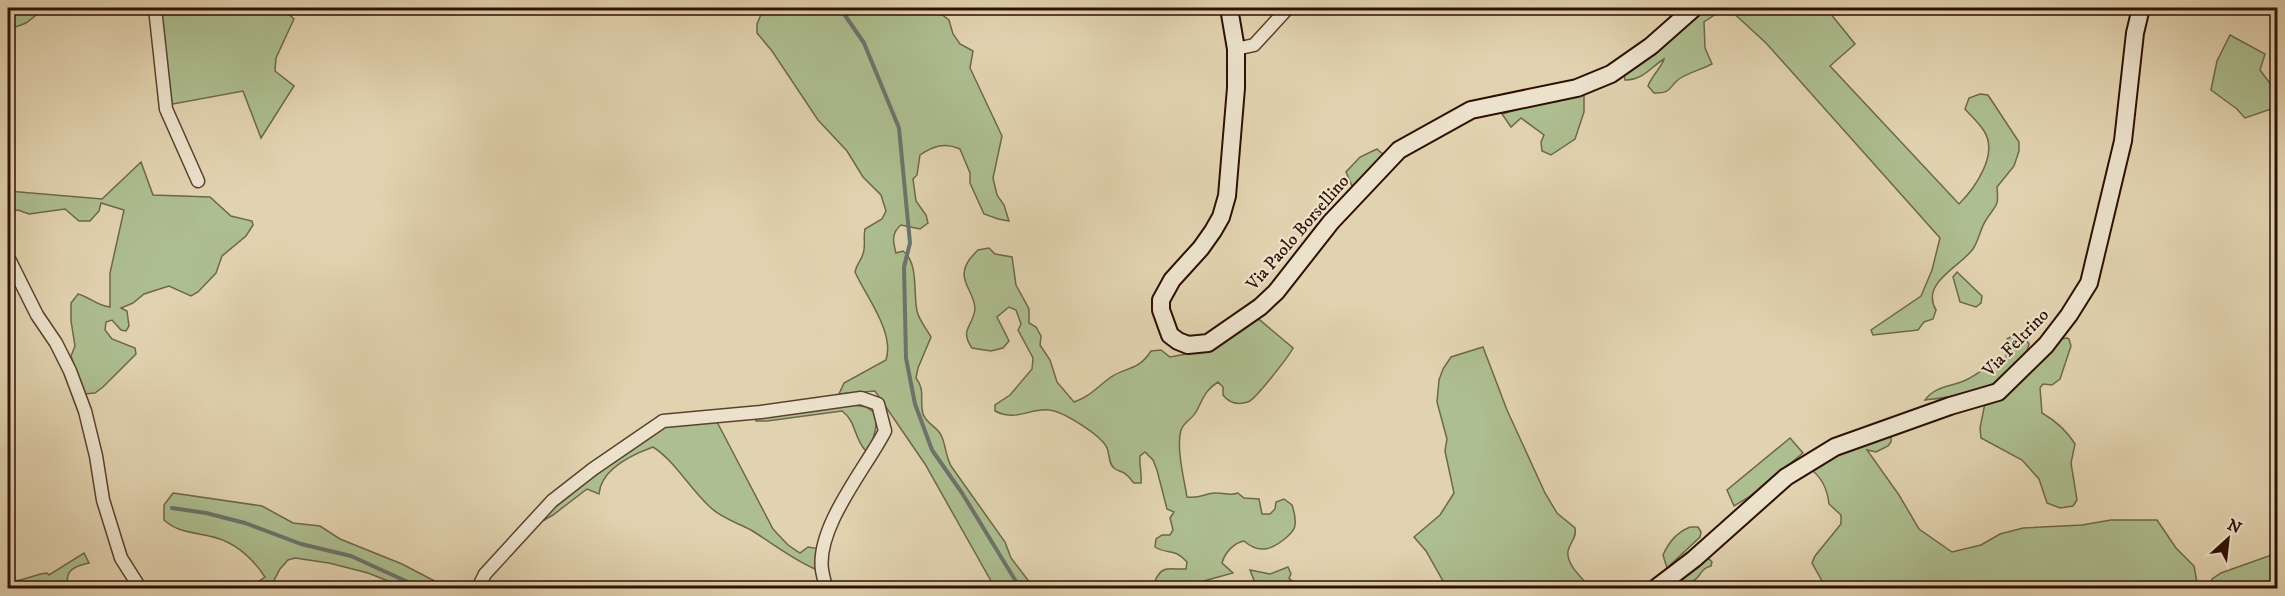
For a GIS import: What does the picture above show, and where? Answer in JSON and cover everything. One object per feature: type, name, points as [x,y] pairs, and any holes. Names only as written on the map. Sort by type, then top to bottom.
[{"type":"street","points":[[155,8],[166,109],[198,181]]},
{"type":"street","name":"Via Paolo Borsellino","points":[[1229,8],[1236,49],[1227,196],[1221,216],[1201,248],[1172,280],[1161,300],[1161,310],[1170,334],[1178,341],[1188,345],[1208,343],[1260,307],[1276,291],[1331,222],[1399,150],[1471,110],[1577,87],[1611,74],[1651,46],[1694,8]]},
{"type":"street","points":[[1236,49],[1254,45],[1288,8]]},
{"type":"street","name":"Via Feltrino","points":[[1656,588],[1694,559],[1786,477],[1836,447],[1950,406],[1998,392],[2046,345],[2069,315],[2089,283],[2123,141],[2134,33],[2141,8]]},
{"type":"street","points":[[8,257],[37,315],[70,371],[85,411],[96,456],[103,500],[121,558],[140,588]]},
{"type":"street","points":[[478,588],[485,574],[552,501],[593,469],[663,422],[761,412],[861,398],[878,404],[885,431],[851,483],[825,540],[822,569],[826,588]]},
{"type":"green space","points":[[8,8],[45,8],[26,23],[8,30]]},
{"type":"green space","points":[[158,8],[282,8],[294,19],[276,58],[275,71],[294,86],[261,138],[243,91],[173,104],[169,99]]},
{"type":"green space","points":[[764,8],[933,8],[949,20],[953,34],[960,44],[973,51],[970,68],[1002,136],[993,178],[997,195],[1004,205],[1009,221],[984,214],[970,183],[970,173],[960,149],[939,146],[920,155],[917,175],[913,179],[916,201],[926,215],[928,223],[920,229],[901,225],[894,234],[894,241],[896,253],[903,251],[911,263],[917,311],[931,337],[916,378],[922,391],[923,414],[941,435],[951,466],[1005,542],[1011,558],[1034,588],[995,588],[925,464],[875,391],[839,394],[844,383],[886,360],[888,349],[883,326],[855,272],[864,251],[865,229],[882,219],[886,211],[881,195],[863,177],[847,151],[818,120],[772,51],[757,33],[757,24]]},
{"type":"green space","points":[[1704,8],[1725,8],[1704,22],[1705,48],[1712,64],[1683,77],[1664,92],[1654,93],[1648,86],[1664,59],[1641,76],[1625,80],[1624,74],[1661,47]]},
{"type":"green space","points":[[1728,8],[1826,8],[1855,44],[1830,66],[1959,204],[1978,180],[1989,150],[1984,131],[1965,109],[1969,98],[1980,94],[1988,95],[2019,142],[2019,151],[2014,166],[1997,187],[1996,205],[1984,223],[1975,246],[1937,284],[1932,300],[1936,310],[1933,319],[1924,322],[1918,330],[1873,335],[1871,330],[1921,296],[1932,270],[1940,238],[1766,43]]},
{"type":"green space","points":[[2230,35],[2265,54],[2260,70],[2277,90],[2277,107],[2245,118],[2237,109],[2211,90],[2217,61]]},
{"type":"green space","points":[[1584,91],[1584,112],[1575,139],[1551,155],[1542,151],[1541,142],[1544,135],[1521,118],[1511,127],[1502,114]]},
{"type":"green space","points":[[1377,149],[1386,157],[1352,186],[1346,172],[1360,157]]},
{"type":"green space","points":[[141,162],[153,195],[210,197],[231,216],[252,221],[253,225],[246,236],[222,256],[216,273],[198,292],[191,296],[169,286],[144,294],[133,303],[121,308],[127,311],[129,326],[126,331],[121,330],[112,320],[106,322],[105,330],[112,339],[135,348],[136,354],[103,387],[95,393],[84,394],[71,356],[75,346],[71,303],[78,294],[110,307],[110,273],[124,210],[101,203],[99,211],[90,221],[79,221],[65,209],[29,214],[18,210],[13,211],[13,234],[8,237],[8,191],[102,199]]},
{"type":"green space","points":[[989,248],[995,254],[1012,257],[1016,285],[1029,309],[1029,323],[1036,327],[1041,336],[1040,345],[1050,360],[1057,382],[1074,402],[1111,377],[1142,362],[1151,351],[1161,350],[1170,357],[1197,352],[1255,316],[1293,348],[1264,386],[1248,402],[1231,402],[1225,398],[1223,387],[1218,382],[1210,388],[1194,414],[1182,427],[1179,445],[1187,497],[1213,493],[1238,493],[1244,498],[1259,499],[1262,514],[1270,514],[1275,509],[1276,502],[1284,499],[1292,505],[1294,530],[1277,545],[1266,549],[1256,548],[1244,541],[1233,546],[1222,563],[1233,573],[1204,581],[1198,588],[1158,588],[1155,581],[1161,572],[1167,569],[1186,569],[1187,562],[1178,554],[1155,547],[1156,539],[1162,535],[1170,535],[1173,530],[1170,518],[1174,512],[1167,509],[1153,460],[1145,452],[1140,456],[1141,483],[1134,483],[1113,467],[1107,448],[1098,437],[1063,415],[1049,410],[1016,415],[995,411],[995,405],[1010,395],[1032,369],[1033,358],[1018,330],[1021,324],[1016,310],[1009,307],[997,317],[1009,341],[1003,348],[991,351],[972,348],[968,342],[967,332],[975,309],[964,274],[969,260],[978,250]]},
{"type":"green space","points":[[1957,272],[1982,296],[1981,303],[1976,307],[1960,302],[1953,277]]},
{"type":"green space","points":[[2014,335],[2023,335],[2029,344],[2024,357],[2006,376],[1973,392],[1925,400],[1939,389],[1962,382],[2006,358],[2007,339]]},
{"type":"green space","points":[[2067,338],[2071,346],[2060,379],[2052,385],[2043,384],[2040,388],[2042,413],[2061,427],[2075,444],[2071,463],[2077,500],[2073,506],[2060,508],[2047,503],[2039,479],[2022,460],[1981,438],[1980,428],[1985,403],[2053,340]]},
{"type":"green space","points":[[1483,347],[1507,410],[1545,493],[1557,513],[1575,528],[1568,556],[1576,571],[1591,588],[1447,588],[1426,551],[1414,537],[1440,515],[1454,493],[1445,451],[1447,439],[1437,402],[1439,380],[1451,357]]},
{"type":"green space","points":[[848,404],[866,407],[875,413],[876,427],[869,450],[865,450],[861,445],[850,420],[842,411],[767,421],[756,421],[754,416]]},
{"type":"green space","points":[[716,420],[773,529],[788,545],[800,553],[808,547],[820,549],[818,565],[815,569],[790,556],[751,530],[714,511],[668,460],[653,447],[636,454],[611,470],[601,485],[599,494],[587,489],[553,515],[525,531],[602,470],[666,426]]},
{"type":"green space","points":[[1891,436],[1888,446],[1876,452],[1867,450],[1899,495],[1919,529],[1952,552],[1981,545],[2000,534],[2023,528],[2082,525],[2111,520],[2157,520],[2176,548],[2194,566],[2198,588],[1826,588],[1812,563],[1841,524],[1841,515],[1829,504],[1823,483],[1808,467],[1836,449]]},
{"type":"green space","points":[[1790,438],[1803,453],[1749,497],[1734,506],[1727,490]]},
{"type":"green space","points":[[173,493],[262,506],[293,523],[320,526],[340,539],[402,564],[448,588],[406,588],[368,573],[329,563],[295,558],[288,560],[280,569],[270,588],[249,588],[265,577],[254,562],[241,551],[218,538],[179,529],[164,520],[164,505]]},
{"type":"green space","points":[[1690,527],[1698,527],[1701,532],[1700,537],[1667,568],[1663,555],[1665,550],[1677,535]]},
{"type":"green space","points":[[84,553],[89,563],[71,570],[67,577],[69,588],[8,588],[8,574],[14,581],[47,573],[49,575]]},
{"type":"green space","points":[[2277,553],[2277,588],[2209,588],[2212,579],[2221,573]]},
{"type":"green space","points":[[1707,557],[1712,562],[1711,566],[1704,569],[1694,581],[1679,586],[1660,588]]},
{"type":"green space","points":[[1288,567],[1291,574],[1289,578],[1299,588],[1257,588],[1250,570],[1270,574]]},
{"type":"waterway","points":[[840,8],[864,43],[899,128],[910,243],[904,267],[906,358],[915,404],[932,450],[962,493],[1020,588]]},
{"type":"waterway","points":[[172,508],[206,513],[245,523],[301,544],[351,556],[421,588]]},
{"type":"waterway","points":[[2083,588],[2106,583],[2191,588]]}]
